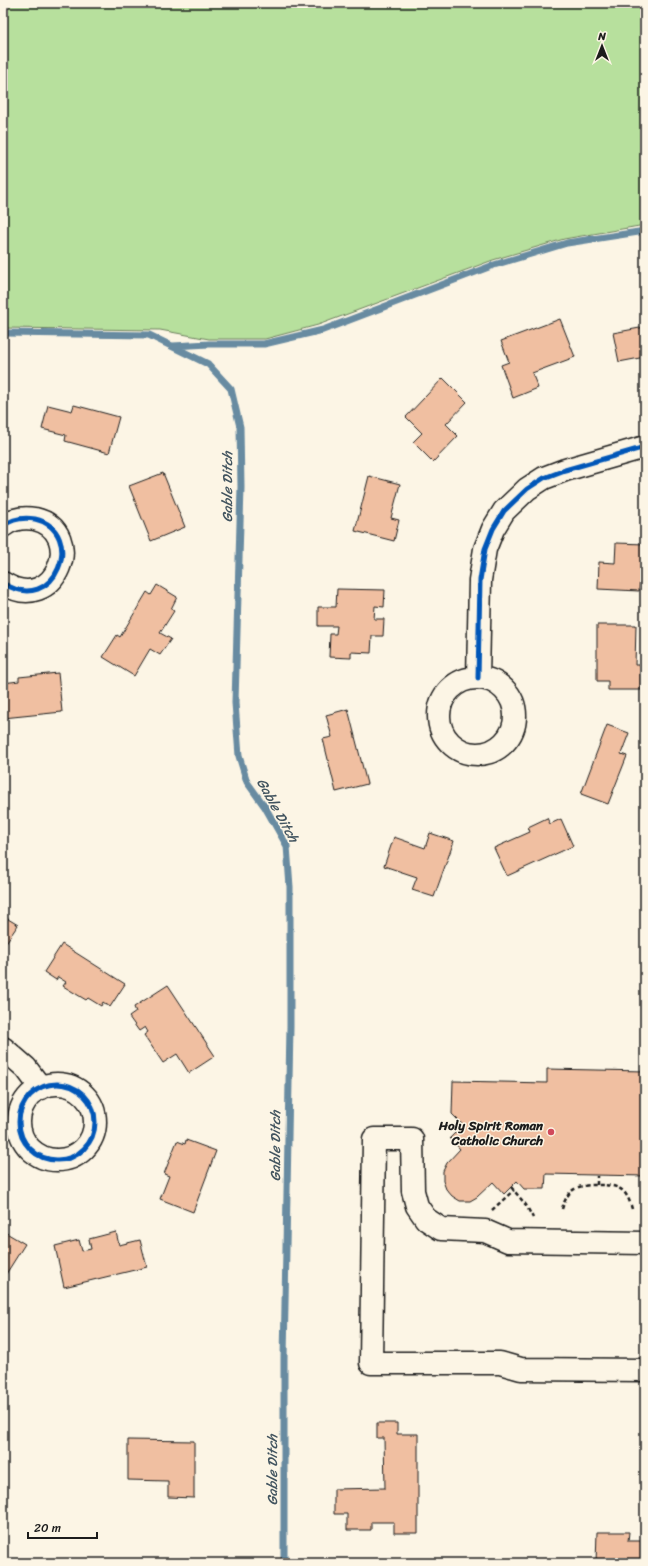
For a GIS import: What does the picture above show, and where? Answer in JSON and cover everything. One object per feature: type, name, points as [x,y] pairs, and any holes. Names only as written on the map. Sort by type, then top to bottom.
[{"type":"street","points":[[478,678],[480,580],[485,549],[493,529],[504,511],[527,489],[544,478],[565,470],[645,448]]},
{"type":"street","points":[[3,526],[20,519],[30,518],[43,522],[56,534],[60,543],[62,557],[56,574],[43,587],[30,590],[20,590],[3,583]]},
{"type":"street","points":[[3,1048],[26,1068],[41,1088]]},
{"type":"street","points":[[645,1243],[508,1241],[485,1231],[441,1229],[426,1219],[417,1206],[412,1191],[412,1139],[374,1139],[371,1363],[500,1363],[521,1369],[645,1370]]},
{"type":"path","points":[[597,1176],[597,1185]]},
{"type":"path","points":[[562,1209],[568,1195],[577,1186],[582,1184],[613,1185],[620,1188],[629,1198],[632,1209]]},
{"type":"path","points":[[511,1187],[526,1205],[533,1218]]},
{"type":"path","points":[[490,1217],[491,1210],[514,1190]]},
{"type":"green space","points":[[3,3],[645,3],[645,225],[564,239],[493,260],[318,325],[265,339],[209,339],[160,330],[3,328]]},
{"type":"building","points":[[560,319],[575,357],[532,373],[538,388],[513,398],[501,365],[509,362],[501,341]]},
{"type":"building","points":[[645,327],[645,357],[619,362],[613,333]]},
{"type":"building","points":[[443,378],[467,402],[446,424],[458,436],[433,462],[413,442],[422,433],[406,417]]},
{"type":"building","points":[[48,405],[72,411],[74,405],[119,417],[109,453],[65,441],[66,435],[42,429]]},
{"type":"building","points":[[163,473],[185,527],[151,541],[129,486]]},
{"type":"building","points":[[369,476],[400,484],[391,518],[399,520],[394,541],[355,531]]},
{"type":"building","points":[[616,543],[645,544],[645,576],[640,576],[639,591],[598,589],[599,562],[615,563]]},
{"type":"building","points":[[157,585],[177,597],[171,609],[174,611],[160,633],[171,639],[160,655],[150,649],[134,676],[103,657],[117,635],[120,637],[147,592],[151,595]]},
{"type":"building","points":[[337,589],[385,590],[384,607],[375,606],[374,619],[384,619],[383,636],[372,636],[371,653],[351,652],[351,658],[329,657],[330,634],[336,634],[337,626],[318,626],[318,607],[336,607]]},
{"type":"building","points":[[597,625],[636,625],[635,665],[641,665],[641,690],[608,690],[608,681],[597,681]]},
{"type":"building","points":[[58,673],[62,712],[3,718],[3,683],[19,681],[19,677]]},
{"type":"building","points":[[348,709],[367,784],[336,792],[323,739],[332,737],[326,715]]},
{"type":"building","points":[[607,725],[629,733],[621,754],[627,756],[608,804],[581,794]]},
{"type":"building","points":[[547,818],[550,824],[561,819],[573,846],[507,876],[494,848],[530,832],[528,827]]},
{"type":"building","points":[[430,833],[454,841],[434,897],[412,890],[417,877],[384,866],[394,837],[425,848]]},
{"type":"building","points":[[3,916],[18,925],[3,947]]},
{"type":"building","points":[[62,944],[125,984],[110,1007],[103,1002],[101,1006],[88,998],[86,1000],[63,986],[66,982],[58,977],[56,980],[44,972]]},
{"type":"building","points":[[168,985],[215,1056],[189,1073],[177,1054],[163,1063],[144,1035],[148,1032],[145,1027],[139,1031],[129,1017],[136,1012],[134,1007]]},
{"type":"building","name":"Holy Spirit Roman Catholic Church","points":[[547,1069],[645,1071],[645,1176],[546,1174],[545,1189],[524,1189],[517,1181],[504,1194],[493,1182],[477,1197],[470,1201],[460,1201],[452,1196],[446,1189],[443,1181],[443,1171],[447,1163],[460,1149],[450,1138],[463,1125],[452,1114],[453,1081],[547,1083]]},
{"type":"building","points":[[186,1140],[216,1151],[193,1212],[160,1199],[169,1176],[164,1174],[177,1141],[185,1144]]},
{"type":"building","points":[[3,1231],[25,1244],[6,1274],[3,1272]]},
{"type":"building","points":[[116,1232],[119,1245],[140,1240],[147,1267],[64,1287],[55,1246],[79,1240],[82,1251],[91,1249],[89,1239]]},
{"type":"building","points":[[377,1423],[397,1423],[397,1434],[418,1434],[418,1533],[394,1533],[394,1522],[371,1522],[371,1530],[347,1530],[347,1514],[334,1514],[334,1489],[385,1488],[384,1438],[377,1438]]},
{"type":"building","points":[[128,1440],[194,1441],[194,1498],[168,1497],[168,1481],[128,1480]]},
{"type":"building","points":[[597,1532],[629,1532],[628,1541],[645,1541],[645,1563],[596,1563]]},
{"type":"waterway","points":[[173,346],[209,344],[264,344],[323,330],[494,265],[567,243],[645,231]]},
{"type":"waterway","name":"Gable Ditch","points":[[3,333],[149,335],[208,364],[231,389],[240,427],[241,487],[235,703],[239,756],[247,782],[265,807],[287,846],[290,887],[290,1026],[284,1359],[284,1563]]},
{"type":"cycle path","points":[[478,678],[480,580],[485,549],[493,529],[504,511],[527,489],[544,478],[565,470],[645,447]]},
{"type":"cycle path","points":[[3,526],[18,519],[35,519],[51,527],[59,539],[62,553],[58,568],[50,581],[38,589],[22,591],[3,583]]},
{"type":"cycle path","points":[[50,1084],[64,1084],[78,1090],[89,1101],[95,1115],[95,1122],[95,1129],[92,1137],[84,1149],[78,1154],[64,1160],[50,1160],[36,1154],[25,1143],[19,1129],[19,1115],[25,1101],[36,1090],[50,1084]]},
{"type":"place","name":"Holy Spirit Roman Catholic Church","points":[[551,1132]]}]
